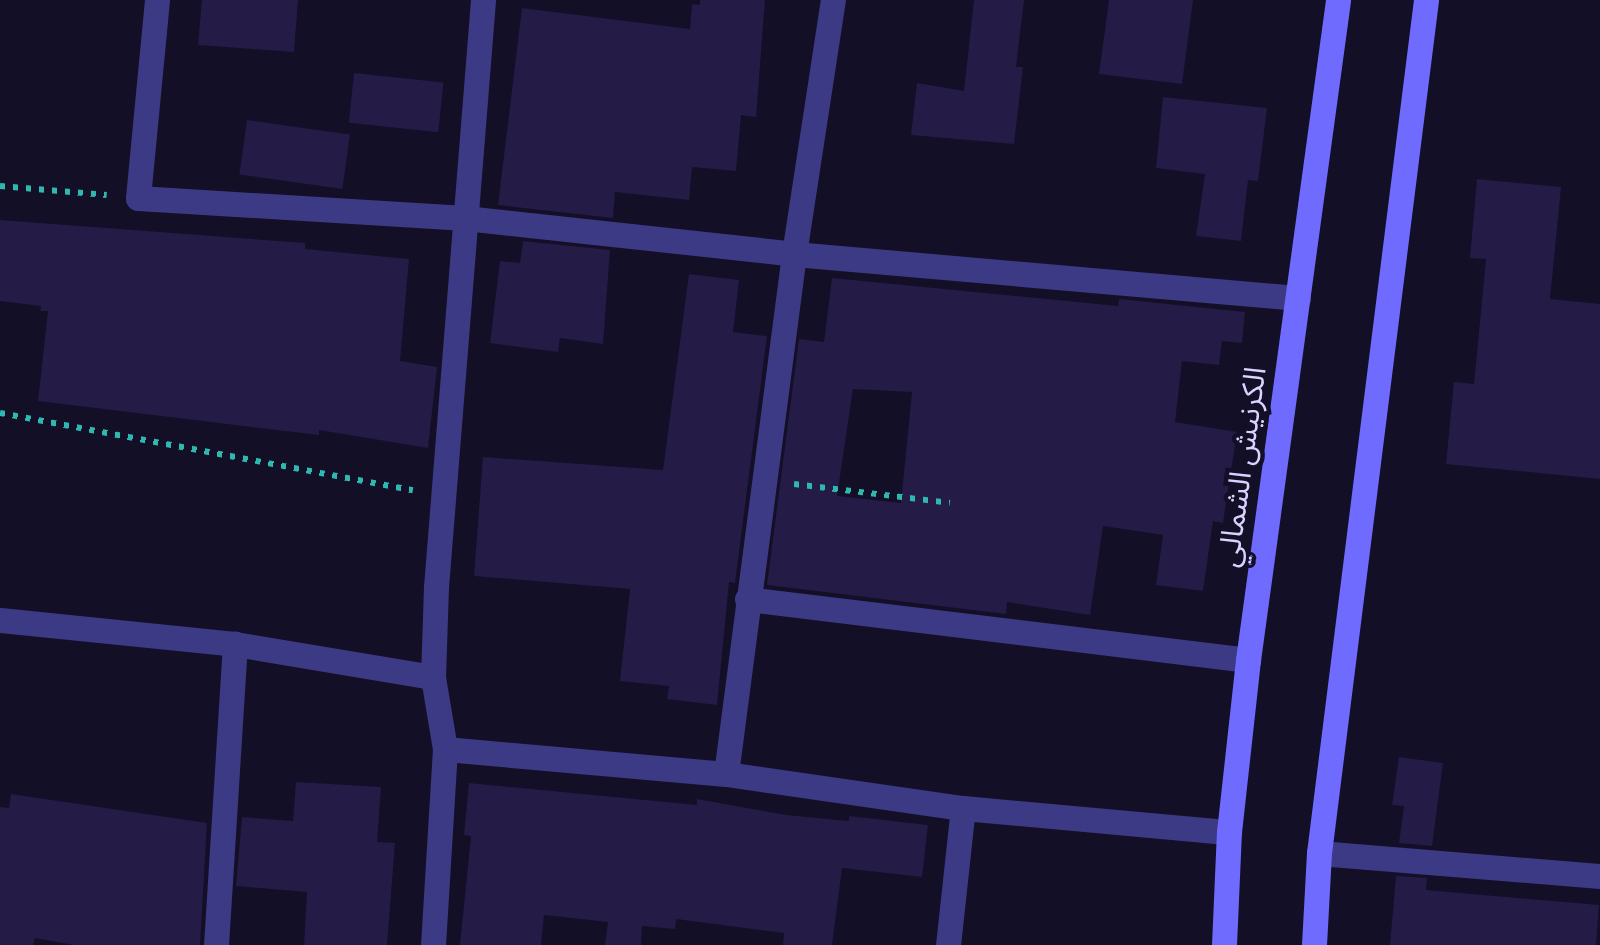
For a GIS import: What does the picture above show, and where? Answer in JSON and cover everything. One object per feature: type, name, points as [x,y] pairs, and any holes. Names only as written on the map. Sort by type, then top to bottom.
[{"type":"main road","name":"الكرنيش الشمالي","points":[[1224,945],[1229,832],[1248,660],[1338,0]]},
{"type":"main road","points":[[1314,945],[1319,853],[1426,0]]},
{"type":"street","points":[[157,0],[138,198],[465,218],[794,254],[1298,298]]},
{"type":"street","points":[[433,945],[445,749],[433,676],[483,0]]},
{"type":"street","points":[[726,774],[794,254],[833,0]]},
{"type":"street","points":[[747,599],[1248,660]]},
{"type":"street","points":[[0,620],[235,644],[433,676]]},
{"type":"street","points":[[216,945],[235,644]]},
{"type":"street","points":[[445,749],[726,774],[963,808],[1229,832]]},
{"type":"street","points":[[948,945],[963,808]]},
{"type":"street","points":[[1319,853],[1600,876]]},
{"type":"path","points":[[0,186],[138,198]]},
{"type":"path","points":[[0,413],[444,496]]},
{"type":"path","points":[[763,480],[950,502]]},
{"type":"building","points":[[202,0],[298,0],[294,52],[198,45]]},
{"type":"building","points":[[700,0],[765,0],[756,117],[741,115],[736,171],[692,167],[689,200],[615,192],[613,218],[498,205],[522,8],[690,29],[692,4],[700,5]]},
{"type":"building","points":[[974,0],[1024,0],[1016,67],[1023,67],[1014,144],[911,135],[917,83],[964,91]]},
{"type":"building","points":[[1109,0],[1193,0],[1182,84],[1099,74]]},
{"type":"building","points":[[354,73],[444,82],[438,132],[349,123]]},
{"type":"building","points":[[1163,97],[1267,108],[1258,181],[1248,180],[1241,241],[1196,236],[1205,174],[1156,168]]},
{"type":"building","points":[[247,120],[350,134],[342,189],[239,174]]},
{"type":"building","points":[[1477,179],[1561,187],[1550,299],[1600,304],[1600,479],[1446,464],[1454,382],[1474,384],[1486,259],[1470,258]]},
{"type":"building","points":[[0,220],[305,243],[305,249],[409,259],[400,361],[437,367],[428,448],[319,430],[319,435],[38,401],[48,311],[40,311],[41,306],[0,301]]},
{"type":"building","points":[[523,241],[610,250],[603,344],[560,338],[558,352],[490,343],[500,261],[520,263]]},
{"type":"building","points":[[689,274],[739,280],[733,332],[767,336],[735,583],[729,582],[717,705],[667,699],[669,686],[620,681],[630,589],[474,576],[483,457],[663,470]]},
{"type":"building","points":[[832,278],[1118,306],[1119,299],[1245,312],[1242,343],[1222,341],[1219,365],[1182,361],[1175,422],[1237,432],[1223,523],[1213,521],[1203,591],[1156,585],[1163,535],[1103,526],[1090,615],[1007,602],[1006,614],[767,585],[799,339],[824,342]],"holes":[[[853,389],[912,392],[901,503],[837,496]]]},
{"type":"building","points":[[1399,757],[1443,763],[1432,846],[1399,843],[1404,806],[1392,805]]},
{"type":"building","points":[[296,782],[381,787],[377,842],[395,843],[387,945],[304,945],[307,892],[236,886],[242,817],[293,821]]},
{"type":"building","points":[[469,783],[697,805],[697,799],[786,815],[849,821],[849,816],[928,825],[922,877],[842,868],[832,945],[783,945],[784,933],[676,919],[675,929],[642,926],[641,945],[605,945],[608,922],[544,915],[541,945],[460,945],[471,836],[464,835]]},
{"type":"building","points":[[11,794],[207,823],[200,945],[74,945],[35,938],[33,945],[0,945],[0,807],[9,808]]},
{"type":"building","points":[[1396,876],[1427,878],[1426,890],[1599,905],[1596,945],[1390,945]]}]
